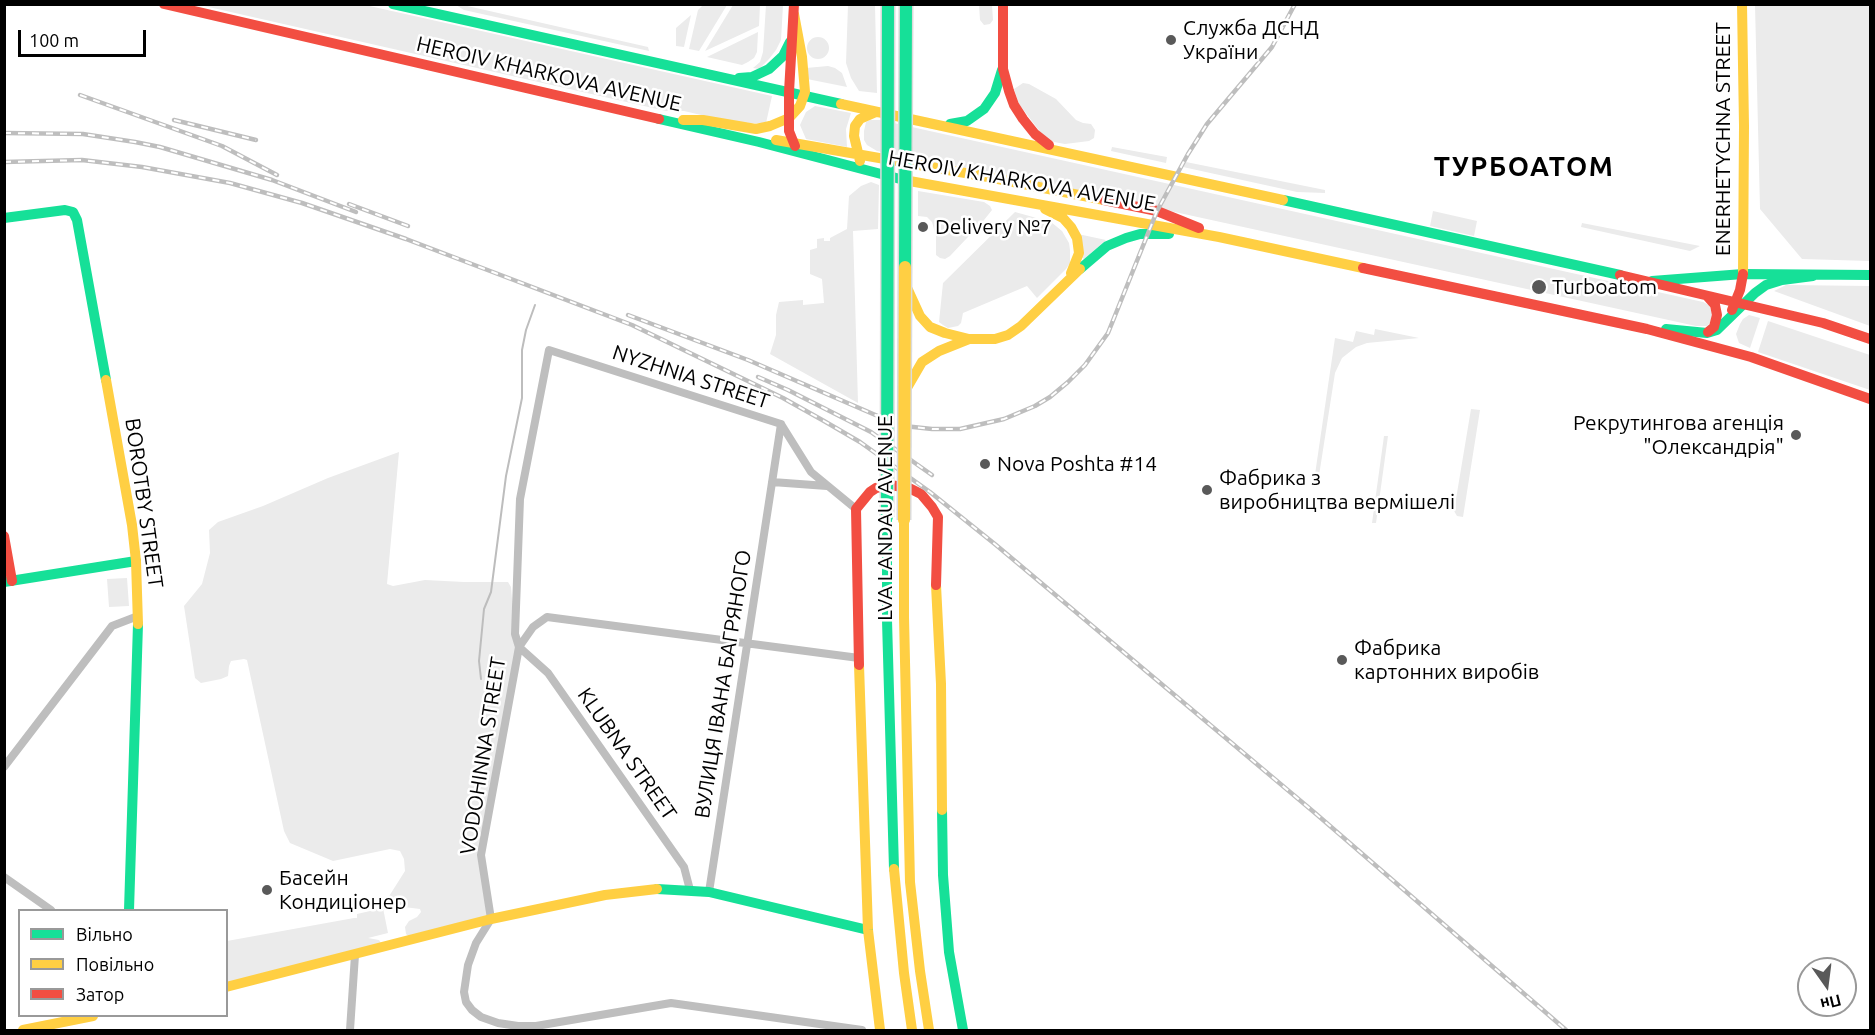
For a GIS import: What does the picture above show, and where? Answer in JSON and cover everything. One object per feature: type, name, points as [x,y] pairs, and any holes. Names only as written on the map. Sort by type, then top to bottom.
[{"type":"main road","name":"HEROIV KHARKOVA AVENUE","points":[[164,4],[670,122],[799,147],[819,158],[917,183],[1000,196],[1219,237],[1647,329],[1751,357],[1870,399]]},
{"type":"main road","name":"HEROIV KHARKOVA AVENUE","points":[[393,4],[1642,281],[1823,323],[1870,339]]},
{"type":"main road","name":"LVA LANDAU AVENUE","points":[[888,4],[887,620],[894,884],[912,1030]]},
{"type":"main road","name":"LVA LANDAU AVENUE","points":[[906,4],[904,617],[910,882],[929,1030]]},
{"type":"main road","points":[[1003,4],[1003,69],[1011,98],[1023,119],[1040,139],[1058,150]]},
{"type":"main road","name":"ENERHETYCHNA STREET","points":[[1739,304],[1743,274],[1742,4]]},
{"type":"main road","points":[[794,9],[802,57],[791,116],[799,147]]},
{"type":"main road","points":[[794,9],[795,93]]},
{"type":"main road","points":[[722,78],[752,77],[769,69],[786,52],[793,30]]},
{"type":"main road","points":[[942,125],[967,121],[984,109],[993,97],[1003,69]]},
{"type":"main road","points":[[876,112],[863,117],[854,132],[857,154],[863,165],[877,174]]},
{"type":"main road","points":[[670,122],[696,120],[756,129],[770,126],[791,116]]},
{"type":"main road","points":[[670,122],[699,124],[799,147],[857,154],[988,177],[1157,211],[1219,237]]},
{"type":"main road","points":[[855,140],[860,148],[874,157]]},
{"type":"main road","points":[[1000,196],[1054,212],[1067,222],[1077,238],[1079,253],[1066,282]]},
{"type":"main road","name":"BOROTBY STREET","points":[[4,218],[65,210],[73,212],[77,220],[132,525],[136,561],[138,616],[129,909]]},
{"type":"main road","points":[[904,281],[926,324],[939,331],[969,339],[995,339],[1008,335],[1021,326],[1102,250],[1126,237],[1155,233],[1219,237]]},
{"type":"main road","points":[[1642,281],[1743,274],[1870,275]]},
{"type":"main road","points":[[1647,329],[1679,329],[1707,333],[1717,330],[1739,304],[1771,283],[1813,276]]},
{"type":"main road","points":[[1707,297],[1715,305],[1717,322],[1707,333]]},
{"type":"main road","points":[[904,393],[922,362],[939,351],[969,339]]},
{"type":"main road","points":[[880,1030],[868,930],[856,509],[876,488],[896,485],[921,494],[938,518],[936,594],[941,684],[943,874],[949,952],[963,1030]]},
{"type":"main road","points":[[4,536],[8,581],[136,561]]},
{"type":"main road","points":[[228,987],[491,919],[605,895],[661,888],[709,892],[868,930]]},
{"type":"main road","points":[[23,1030],[88,1017]]},
{"type":"street","name":"NYZHNIA STREET","points":[[549,350],[781,424],[811,472],[856,509]]},
{"type":"street","name":"VODOHINNA STREET","points":[[491,919],[480,855],[519,647],[515,634],[520,499],[549,350]]},
{"type":"street","name":"ВУЛИЦЯ ІВАНА БАГРЯНОГО","points":[[709,892],[781,424]]},
{"type":"street","points":[[772,482],[828,486]]},
{"type":"street","points":[[4,767],[112,626],[138,616]]},
{"type":"street","points":[[519,647],[532,627],[547,617],[859,658]]},
{"type":"street","name":"KLUBNA STREET","points":[[519,647],[548,673],[562,692],[684,867],[690,890]]},
{"type":"street","points":[[4,877],[50,909]]},
{"type":"street","points":[[491,919],[476,943],[468,965],[464,992],[471,1010],[481,1017],[498,1023],[536,1026],[671,1003],[862,1030]]},
{"type":"street","points":[[350,1030],[355,955]]},
{"type":"shaded area","points":[[704,4],[727,5],[699,51],[689,49],[698,10]]},
{"type":"shaded area","points":[[200,5],[365,5],[772,96],[766,123],[727,121],[684,111],[666,111]]},
{"type":"shaded area","points":[[456,5],[648,47],[649,51],[464,10]]},
{"type":"shaded area","points":[[733,5],[760,5],[759,26],[705,51]]},
{"type":"shaded area","points":[[766,5],[783,5],[781,40],[776,50],[759,69],[753,68],[760,62],[763,52]]},
{"type":"shaded area","points":[[848,5],[875,5],[877,93],[859,91],[846,63]]},
{"type":"shaded area","points":[[979,5],[992,5],[993,20],[990,24],[984,25],[980,20]]},
{"type":"shaded area","points":[[1755,5],[1870,5],[1870,261],[1802,259],[1760,209]]},
{"type":"shaded area","points":[[691,15],[684,47],[676,46],[676,28]]},
{"type":"shaded area","points":[[758,32],[757,52],[754,58],[742,65],[707,57]]},
{"type":"shaded area","points":[[818,37],[828,44],[829,48],[822,58],[818,59],[808,52],[807,48],[814,38]]},
{"type":"shaded area","points":[[828,66],[842,73],[847,87],[807,79],[806,68]]},
{"type":"shaded area","points":[[1023,83],[1056,99],[1076,120],[1091,124],[1095,130],[1094,138],[1089,141],[1065,144],[1054,142],[1041,133],[1019,104],[1014,89]]},
{"type":"shaded area","points":[[815,106],[851,113],[846,129],[847,147],[806,139],[800,125],[806,112]]},
{"type":"shaded area","points":[[880,120],[1703,302],[1709,305],[1714,319],[1707,326],[1696,326],[1161,209],[877,151],[867,145],[864,140],[866,122]]},
{"type":"shaded area","points":[[1112,147],[1167,157],[1166,163],[1111,151]]},
{"type":"shaded area","points":[[1186,162],[1325,190],[1325,193],[1297,192],[1183,167]]},
{"type":"shaded area","points":[[871,182],[879,185],[878,229],[853,231],[858,403],[770,354],[776,335],[776,315],[779,302],[803,300],[803,305],[824,303],[822,279],[810,274],[810,250],[817,248],[817,239],[824,238],[824,241],[830,241],[830,238],[847,229],[849,196],[861,186]]},
{"type":"shaded area","points":[[918,191],[984,202],[992,210],[950,256],[945,259],[940,258],[936,255],[936,236],[932,222],[927,217],[918,216]]},
{"type":"shaded area","points":[[1433,211],[1477,221],[1474,236],[1430,226]]},
{"type":"shaded area","points":[[1015,212],[1051,222],[1062,231],[1069,243],[1070,263],[1037,298],[1027,286],[963,313],[958,326],[948,328],[943,325],[939,322],[943,283]]},
{"type":"shaded area","points":[[1582,223],[1700,246],[1690,251],[1581,227]]},
{"type":"shaded area","points":[[1078,234],[1106,240],[1084,259],[1081,257]]},
{"type":"shaded area","points":[[1786,285],[1870,286],[1870,326],[1774,291]]},
{"type":"shaded area","points":[[1749,315],[1760,318],[1750,348],[1739,343],[1736,334],[1743,319]]},
{"type":"shaded area","points":[[1768,321],[1870,355],[1870,390],[1758,352]]},
{"type":"shaded area","points":[[1375,329],[1419,338],[1367,343],[1356,347],[1342,358],[1335,373],[1318,482],[1313,488],[1335,338],[1353,342],[1356,331],[1374,335]]},
{"type":"shaded area","points":[[1471,409],[1480,410],[1463,517],[1457,516],[1454,511]]},
{"type":"shaded area","points":[[1384,436],[1388,436],[1376,523],[1372,523]]},
{"type":"shaded area","points":[[399,452],[387,584],[393,586],[425,580],[508,582],[511,587],[515,634],[519,647],[481,855],[491,919],[413,940],[406,934],[405,927],[409,921],[417,917],[421,912],[420,909],[388,905],[386,901],[405,871],[404,859],[400,851],[390,849],[333,861],[290,843],[284,831],[247,660],[231,661],[228,676],[221,679],[201,683],[195,678],[184,606],[202,584],[210,553],[209,530],[218,522]]},
{"type":"shaded area","points":[[127,578],[129,606],[109,607],[107,579]]},
{"type":"shaded area","points":[[383,908],[388,933],[368,938],[379,940],[381,943],[228,987],[228,941],[357,918],[357,914]]},
{"type":"waterway","points":[[481,679],[479,661],[484,609],[491,592],[506,476],[522,398],[522,350],[535,305]]},
{"type":"railway","points":[[904,426],[960,429],[1004,419],[1050,397],[1085,365],[1108,333],[1157,211],[1188,154],[1207,124],[1272,47],[1295,4]]},
{"type":"railway","points":[[80,95],[222,146],[277,175]]},
{"type":"railway","points":[[174,120],[256,140]]},
{"type":"railway","points":[[4,133],[83,134],[160,147],[272,180],[356,212]]},
{"type":"railway","points":[[4,162],[82,160],[142,167],[230,183],[302,203],[406,239],[632,325],[783,398],[860,442],[930,492],[996,545],[1315,813],[1566,1030]]},
{"type":"railway","points":[[349,204],[408,226]]},
{"type":"railway","points":[[628,315],[748,360],[887,420]]},
{"type":"railway","points":[[758,377],[871,432],[932,475]]},
{"type":"traffic: fast","points":[[393,4],[841,104]]},
{"type":"traffic: fast","points":[[887,517],[888,4]]},
{"type":"traffic: fast","points":[[905,267],[906,4]]},
{"type":"traffic: fast","points":[[739,78],[752,77],[769,69],[783,56],[790,42]]},
{"type":"traffic: fast","points":[[950,124],[967,121],[984,109],[995,93],[1002,70]]},
{"type":"traffic: fast","points":[[659,119],[759,142],[904,180]]},
{"type":"traffic: fast","points":[[1283,200],[1620,275]]},
{"type":"traffic: fast","points":[[4,218],[65,210],[73,212],[77,220],[106,380]]},
{"type":"traffic: fast","points":[[1080,269],[1107,246],[1126,238],[1140,234],[1169,234]]},
{"type":"traffic: fast","points":[[1652,281],[1743,274],[1870,275]]},
{"type":"traffic: fast","points":[[1666,329],[1707,333],[1717,330],[1766,285],[1782,280],[1813,276]]},
{"type":"traffic: fast","points":[[887,517],[887,620],[894,869]]},
{"type":"traffic: fast","points":[[4,582],[136,561]]},
{"type":"traffic: fast","points":[[129,909],[138,624]]},
{"type":"traffic: fast","points":[[942,810],[943,875],[949,952],[963,1030]]},
{"type":"traffic: fast","points":[[657,889],[709,892],[868,930]]},
{"type":"traffic: slow","points":[[1742,4],[1743,274]]},
{"type":"traffic: slow","points":[[683,120],[703,120],[756,129],[789,118],[800,106],[805,92],[802,57],[794,14]]},
{"type":"traffic: slow","points":[[841,104],[1283,200]]},
{"type":"traffic: slow","points":[[860,161],[854,136],[855,126],[860,119],[876,112]]},
{"type":"traffic: slow","points":[[776,140],[1104,200]]},
{"type":"traffic: slow","points":[[904,180],[1219,237],[1363,268]]},
{"type":"traffic: slow","points":[[1045,209],[1063,218],[1077,238],[1079,253],[1071,273]]},
{"type":"traffic: slow","points":[[904,520],[905,267]]},
{"type":"traffic: slow","points":[[904,281],[920,316],[930,327],[969,339],[995,339],[1008,335],[1021,326],[1080,269]]},
{"type":"traffic: slow","points":[[904,393],[922,362],[939,351],[969,339]]},
{"type":"traffic: slow","points":[[106,380],[132,525],[136,561],[138,624]]},
{"type":"traffic: slow","points":[[904,520],[910,882],[929,1030]]},
{"type":"traffic: slow","points":[[936,585],[941,684],[942,810]]},
{"type":"traffic: slow","points":[[859,665],[868,930],[880,1030]]},
{"type":"traffic: slow","points":[[894,869],[912,1030]]},
{"type":"traffic: slow","points":[[228,986],[491,919],[605,895],[657,889]]},
{"type":"traffic: slow","points":[[23,1030],[88,1017]]},
{"type":"traffic: jam","points":[[164,4],[659,119]]},
{"type":"traffic: jam","points":[[794,4],[789,131],[795,146]]},
{"type":"traffic: jam","points":[[1003,4],[1003,69],[1009,91],[1023,119],[1035,134],[1049,145]]},
{"type":"traffic: jam","points":[[1104,200],[1157,211],[1199,228]]},
{"type":"traffic: jam","points":[[1363,268],[1647,329],[1751,357],[1870,399]]},
{"type":"traffic: jam","points":[[1732,310],[1740,290],[1743,274]]},
{"type":"traffic: jam","points":[[1620,275],[1823,323],[1870,339]]},
{"type":"traffic: jam","points":[[1707,296],[1715,305],[1717,315],[1714,327],[1708,332]]},
{"type":"traffic: jam","points":[[859,665],[856,509],[876,488],[890,485],[909,488],[921,494],[932,507],[938,517],[936,585]]},
{"type":"traffic: jam","points":[[4,536],[12,581]]},
{"type":"place","name":"Служба ДСНД України","points":[[1171,40]]},
{"type":"place","name":"Delivery №7","points":[[923,227]]},
{"type":"place","name":"Turboatom","points":[[1539,287]]},
{"type":"place","name":"Рекрутингова агенція \"Олександрія\"","points":[[1796,435]]},
{"type":"place","name":"Nova Poshta #14","points":[[985,464]]},
{"type":"place","name":"Фабрика з виробництва вермішелі","points":[[1207,490]]},
{"type":"place","name":"Фабрика картонних виробів","points":[[1342,660]]},
{"type":"place","name":"Басейн Кондиціонер","points":[[267,890]]},
{"type":"district","name":"ТУРБОАТОМ","points":[[1524,167]]}]
